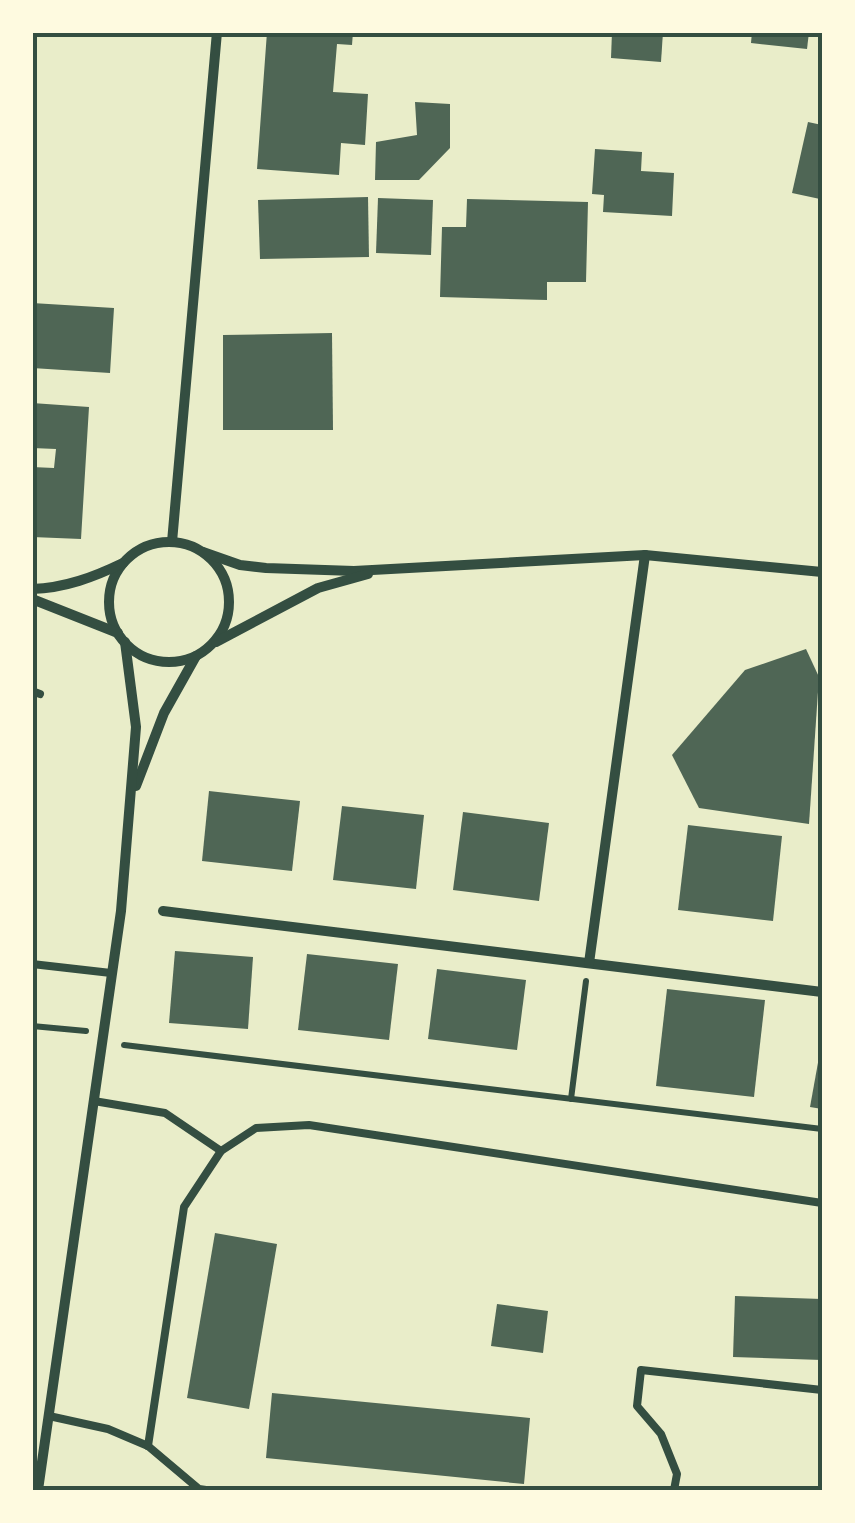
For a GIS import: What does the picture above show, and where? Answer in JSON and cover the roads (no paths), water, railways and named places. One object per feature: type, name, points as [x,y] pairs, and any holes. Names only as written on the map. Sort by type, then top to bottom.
[{"type":"street","points":[[172,542],[217,32]]},
{"type":"street","points":[[32,589],[98,575],[138,550],[172,542],[240,565],[266,568],[388,569],[646,555],[822,572]]},
{"type":"street","points":[[203,552],[225,579],[229,597],[228,615],[209,646]]},
{"type":"street","points":[[589,963],[646,555]]},
{"type":"street","points":[[124,562],[114,579],[111,616],[122,637],[137,652],[166,662],[197,655],[318,588],[388,569]]},
{"type":"street","points":[[32,599],[122,637]]},
{"type":"street","points":[[38,1490],[121,911],[136,726],[122,637]]},
{"type":"street","points":[[132,796],[164,713],[197,655]]},
{"type":"street","points":[[163,911],[822,992]]},
{"type":"lane","points":[[32,964],[110,973]]},
{"type":"lane","points":[[94,1102],[165,1112],[220,1151]]},
{"type":"lane","points":[[148,1446],[184,1207],[220,1151],[256,1128],[309,1126],[822,1204]]},
{"type":"lane","points":[[674,1490],[677,1474],[661,1434],[637,1406],[642,1370],[822,1390]]},
{"type":"lane","points":[[49,1416],[108,1429],[148,1446],[199,1489],[206,1490]]}]
